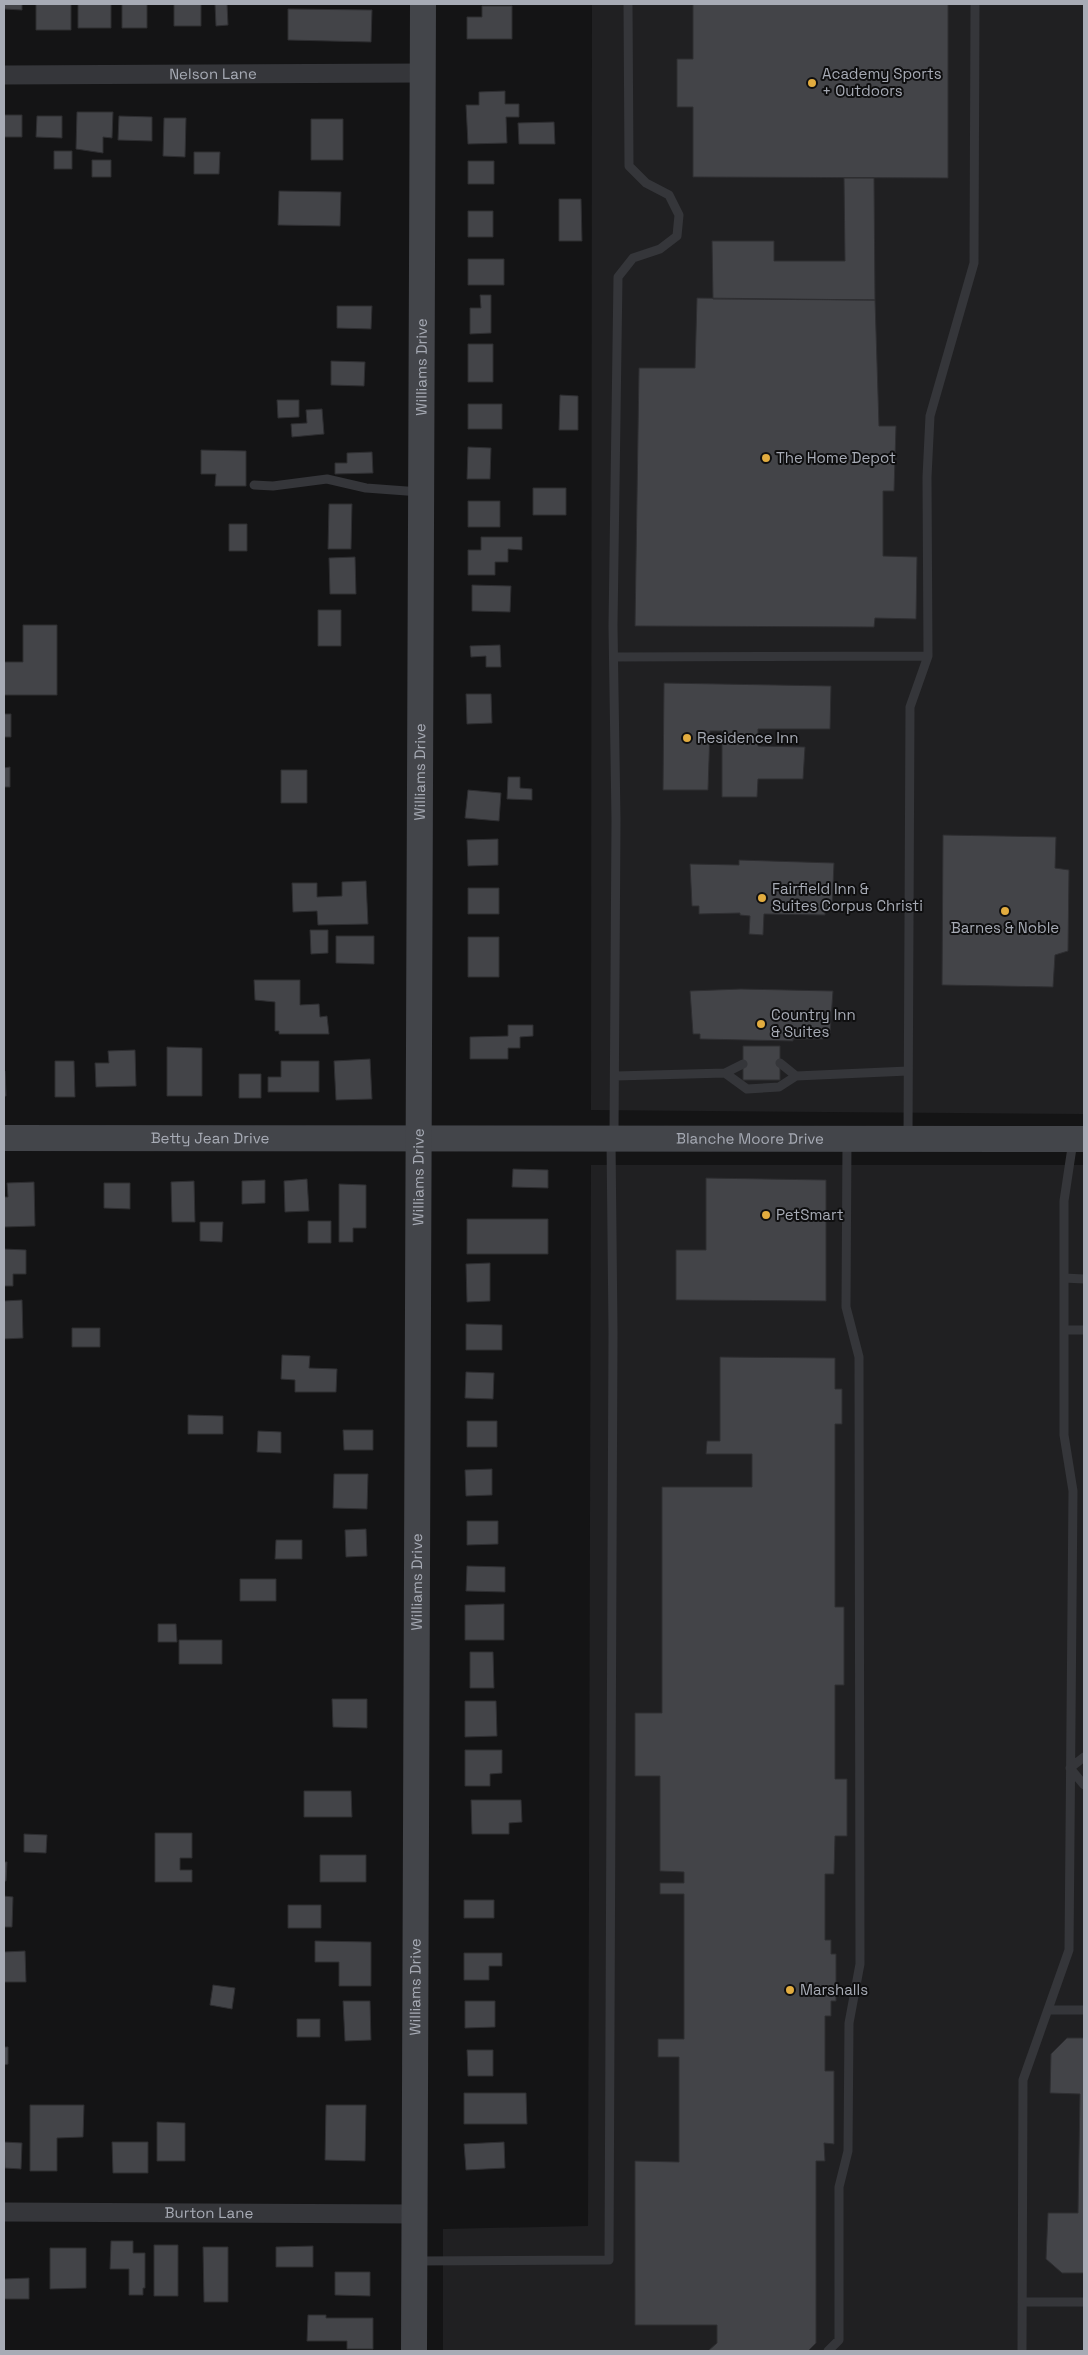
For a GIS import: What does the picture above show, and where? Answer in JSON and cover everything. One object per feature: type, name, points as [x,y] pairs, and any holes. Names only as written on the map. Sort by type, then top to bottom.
[{"type":"street","name":"Williams Drive","points":[[414,2351],[422,4]]},
{"type":"street","name":"Nelson Lane","points":[[4,75],[422,73]]},
{"type":"street","name":"Betty Jean Drive","points":[[4,1138],[417,1140]]},
{"type":"street","name":"Blanche Moore Drive","points":[[417,1140],[613,1138],[1079,1139]]},
{"type":"street","name":"Burton Lane","points":[[4,2212],[415,2214]]},
{"type":"lane","points":[[415,2261],[609,2260],[613,1138],[616,1076],[615,657],[613,626],[618,277],[633,258],[660,249],[677,236],[679,215],[669,195],[646,183],[629,166],[628,4]]},
{"type":"lane","points":[[908,1138],[910,707],[928,656],[927,476],[930,416],[974,263],[975,4]]},
{"type":"lane","points":[[254,486],[273,486],[327,479],[366,488],[420,492]]},
{"type":"lane","points":[[615,657],[928,656]]},
{"type":"lane","points":[[780,1063],[796,1076]]},
{"type":"lane","points":[[616,1076],[725,1073],[744,1064]]},
{"type":"lane","points":[[725,1073],[747,1089],[779,1087],[796,1076],[908,1071]]},
{"type":"lane","points":[[828,2351],[839,2340],[839,2187],[848,2151],[850,2023],[860,1964],[858,1357],[846,1308],[847,1138]]},
{"type":"lane","points":[[1022,2351],[1022,2080],[1069,1950],[1073,1491],[1064,1435],[1064,1201],[1079,1139]]},
{"type":"lane","points":[[1064,1278],[1084,1278]]},
{"type":"lane","points":[[1064,1330],[1084,1330]]},
{"type":"lane","points":[[1070,1768],[1084,1757]]},
{"type":"lane","points":[[1070,1768],[1084,1785]]},
{"type":"lane","points":[[1048,2010],[1084,2010]]},
{"type":"lane","points":[[1022,2302],[1084,2302]]},
{"type":"shaded area","points":[[592,4],[1084,4],[1084,1114],[591,1110]]},
{"type":"shaded area","points":[[591,1165],[1084,1165],[1084,2351],[443,2351],[443,2229],[588,2226]]},
{"type":"building","points":[[4,4],[22,4],[22,10],[4,9]]},
{"type":"building","points":[[36,4],[71,4],[71,30],[36,30]]},
{"type":"building","points":[[78,4],[111,4],[111,28],[78,28]]},
{"type":"building","points":[[122,4],[147,4],[147,28],[122,28]]},
{"type":"building","points":[[174,4],[201,4],[201,26],[174,26]]},
{"type":"building","points":[[215,4],[227,4],[228,25],[216,26]]},
{"type":"building","name":"Academy Sports + Outdoors","points":[[693,4],[948,4],[948,178],[693,177],[693,107],[677,107],[677,59],[693,59]]},
{"type":"building","points":[[482,6],[512,6],[512,39],[467,39],[467,17],[482,17]]},
{"type":"building","points":[[288,9],[372,10],[371,42],[288,40]]},
{"type":"building","points":[[505,91],[505,104],[519,104],[519,117],[506,117],[507,143],[468,144],[466,105],[479,105],[479,92]]},
{"type":"building","points":[[77,112],[113,112],[112,138],[103,137],[103,153],[76,149]]},
{"type":"building","points":[[4,115],[22,115],[22,137],[4,137]]},
{"type":"building","points":[[37,116],[62,116],[62,138],[36,137]]},
{"type":"building","points":[[119,116],[152,117],[152,141],[118,140]]},
{"type":"building","points":[[164,118],[186,118],[185,157],[163,156]]},
{"type":"building","points":[[311,119],[343,119],[343,160],[311,160]]},
{"type":"building","points":[[554,122],[555,144],[519,144],[518,123]]},
{"type":"building","points":[[54,151],[72,151],[72,169],[54,169]]},
{"type":"building","points":[[194,152],[220,152],[219,174],[194,174]]},
{"type":"building","points":[[92,160],[111,160],[111,177],[92,177]]},
{"type":"building","points":[[468,161],[494,161],[494,184],[468,184]]},
{"type":"building","points":[[844,178],[874,178],[875,300],[713,299],[712,241],[774,241],[774,261],[845,261]]},
{"type":"building","points":[[279,191],[341,192],[340,226],[278,225]]},
{"type":"building","points":[[559,199],[581,199],[582,241],[559,241]]},
{"type":"building","points":[[468,211],[493,211],[493,237],[468,237]]},
{"type":"building","points":[[468,259],[504,259],[504,285],[468,285]]},
{"type":"building","points":[[480,295],[491,295],[491,333],[470,334],[470,308],[481,308]]},
{"type":"building","name":"The Home Depot","points":[[697,298],[875,300],[879,426],[896,426],[894,491],[883,491],[883,556],[917,557],[916,619],[875,618],[874,627],[635,626],[639,368],[695,368]]},
{"type":"building","points":[[337,306],[372,306],[371,329],[337,328]]},
{"type":"building","points":[[468,344],[493,344],[493,382],[468,382]]},
{"type":"building","points":[[331,361],[365,362],[364,386],[331,385]]},
{"type":"building","points":[[560,395],[578,396],[578,430],[559,430]]},
{"type":"building","points":[[277,400],[299,400],[299,417],[278,418]]},
{"type":"building","points":[[468,404],[502,404],[502,429],[468,429]]},
{"type":"building","points":[[322,409],[324,434],[292,437],[291,424],[307,423],[306,410]]},
{"type":"building","points":[[468,447],[491,448],[490,479],[467,479]]},
{"type":"building","points":[[201,450],[246,451],[246,486],[215,486],[216,474],[201,474]]},
{"type":"building","points":[[372,452],[373,473],[335,474],[335,463],[347,463],[347,453]]},
{"type":"building","points":[[533,488],[566,488],[566,515],[533,515]]},
{"type":"building","points":[[468,501],[500,501],[500,527],[468,527]]},
{"type":"building","points":[[329,504],[352,504],[351,549],[328,549]]},
{"type":"building","points":[[229,524],[247,524],[247,551],[229,551]]},
{"type":"building","points":[[481,537],[522,537],[522,550],[508,549],[508,562],[495,562],[495,575],[468,575],[468,550],[481,550]]},
{"type":"building","points":[[355,557],[356,594],[330,594],[329,558]]},
{"type":"building","points":[[472,585],[511,586],[510,612],[472,611]]},
{"type":"building","points":[[318,610],[341,610],[341,646],[318,646]]},
{"type":"building","points":[[23,625],[57,625],[57,695],[4,695],[4,662],[23,662]]},
{"type":"building","points":[[500,645],[501,667],[486,667],[486,656],[471,657],[470,646]]},
{"type":"building","name":"Residence Inn","points":[[664,683],[831,686],[830,729],[758,729],[758,746],[805,747],[803,779],[758,779],[757,797],[722,797],[722,731],[710,731],[708,790],[663,790]]},
{"type":"building","points":[[466,694],[491,694],[492,723],[467,724]]},
{"type":"building","points":[[4,714],[11,714],[11,737],[4,737]]},
{"type":"building","points":[[10,767],[10,787],[4,787],[4,768]]},
{"type":"building","points":[[281,770],[307,770],[307,803],[281,803]]},
{"type":"building","points":[[508,777],[520,777],[520,788],[532,789],[532,800],[507,799]]},
{"type":"building","points":[[468,790],[501,793],[499,821],[465,818]]},
{"type":"building","name":"Barnes & Noble","points":[[943,835],[1056,837],[1055,868],[1069,870],[1068,951],[1055,955],[1053,987],[942,985]]},
{"type":"building","points":[[498,839],[498,865],[468,866],[467,840]]},
{"type":"building","name":"Fairfield Inn & Suites Corpus Christi","points":[[739,860],[834,863],[832,908],[825,908],[825,915],[764,914],[763,935],[749,934],[750,916],[740,915],[740,913],[699,914],[699,906],[692,906],[690,864],[739,865]]},
{"type":"building","points":[[366,881],[368,924],[318,925],[317,911],[293,912],[292,883],[317,883],[317,897],[342,896],[342,882]]},
{"type":"building","points":[[468,888],[499,888],[499,914],[468,914]]},
{"type":"building","points":[[310,930],[328,930],[328,953],[311,954]]},
{"type":"building","points":[[336,936],[374,936],[374,964],[336,963]]},
{"type":"building","points":[[468,937],[499,937],[499,977],[468,977]]},
{"type":"building","points":[[254,980],[300,980],[300,1005],[319,1004],[320,1017],[327,1016],[329,1034],[279,1034],[279,1031],[275,1031],[275,1002],[255,1000]]},
{"type":"building","name":"Country Inn & Suites","points":[[741,989],[833,991],[830,1034],[823,1034],[823,1039],[793,1039],[793,1041],[700,1039],[700,1034],[693,1034],[690,991]]},
{"type":"building","points":[[508,1025],[533,1025],[533,1036],[520,1037],[520,1048],[508,1048],[508,1059],[470,1059],[470,1037],[508,1036]]},
{"type":"building","points":[[743,1046],[780,1046],[780,1080],[743,1080]]},
{"type":"building","points":[[167,1047],[202,1048],[202,1096],[167,1096]]},
{"type":"building","points":[[135,1050],[136,1086],[96,1087],[95,1063],[109,1063],[108,1051]]},
{"type":"building","points":[[370,1059],[372,1099],[336,1100],[334,1061]]},
{"type":"building","points":[[55,1061],[74,1061],[75,1097],[55,1097]]},
{"type":"building","points":[[281,1061],[319,1061],[319,1092],[268,1092],[268,1077],[281,1077]]},
{"type":"building","points":[[5,1071],[6,1096],[4,1096]]},
{"type":"building","points":[[239,1074],[261,1074],[261,1098],[239,1098]]},
{"type":"building","points":[[513,1169],[548,1170],[548,1188],[512,1187]]},
{"type":"building","name":"PetSmart","points":[[706,1178],[826,1180],[826,1301],[676,1300],[676,1250],[706,1250]]},
{"type":"building","points":[[307,1179],[309,1211],[285,1212],[284,1181]]},
{"type":"building","points":[[265,1180],[265,1203],[242,1204],[242,1181]]},
{"type":"building","points":[[194,1181],[195,1222],[172,1222],[171,1182]]},
{"type":"building","points":[[34,1182],[35,1226],[4,1227],[4,1197],[8,1197],[7,1183]]},
{"type":"building","points":[[104,1183],[130,1183],[130,1209],[104,1208]]},
{"type":"building","points":[[339,1184],[366,1185],[366,1228],[353,1228],[353,1242],[339,1242]]},
{"type":"building","points":[[467,1219],[548,1219],[548,1254],[467,1254]]},
{"type":"building","points":[[308,1221],[331,1221],[331,1243],[308,1243]]},
{"type":"building","points":[[200,1222],[223,1222],[222,1242],[200,1241]]},
{"type":"building","points":[[4,1249],[26,1250],[26,1274],[13,1274],[13,1286],[4,1286]]},
{"type":"building","points":[[490,1263],[490,1301],[467,1302],[466,1264]]},
{"type":"building","points":[[22,1300],[23,1338],[4,1339],[4,1301]]},
{"type":"building","points":[[466,1324],[502,1325],[502,1350],[466,1350]]},
{"type":"building","points":[[72,1328],[100,1328],[100,1347],[72,1347]]},
{"type":"building","points":[[282,1355],[310,1356],[309,1368],[337,1369],[336,1392],[295,1392],[295,1380],[281,1379]]},
{"type":"building","points":[[720,1357],[835,1358],[835,1389],[842,1389],[842,1424],[835,1424],[835,1607],[844,1607],[844,1685],[835,1685],[835,1779],[847,1779],[847,1836],[835,1836],[834,1874],[825,1874],[825,1940],[831,1940],[831,1954],[836,1954],[836,2001],[831,2001],[831,2016],[825,2016],[825,2071],[834,2071],[834,2144],[824,2143],[825,2161],[816,2161],[816,2343],[808,2351],[708,2351],[717,2343],[717,2325],[635,2325],[635,2161],[679,2162],[679,2057],[658,2057],[658,2039],[684,2039],[684,1894],[660,1894],[660,1883],[684,1883],[684,1872],[660,1871],[660,1776],[635,1776],[635,1713],[662,1713],[662,1487],[752,1487],[752,1454],[706,1454],[707,1441],[720,1441]]},
{"type":"building","points":[[466,1372],[494,1373],[493,1399],[465,1398]]},
{"type":"building","points":[[188,1415],[223,1416],[223,1434],[188,1434]]},
{"type":"building","points":[[467,1421],[497,1421],[497,1447],[467,1447]]},
{"type":"building","points":[[343,1430],[373,1430],[373,1450],[344,1450]]},
{"type":"building","points":[[258,1431],[281,1432],[281,1453],[257,1452]]},
{"type":"building","points":[[492,1469],[492,1495],[466,1496],[465,1470]]},
{"type":"building","points":[[334,1474],[368,1474],[367,1509],[333,1508]]},
{"type":"building","points":[[467,1521],[498,1521],[498,1544],[467,1545]]},
{"type":"building","points":[[366,1529],[367,1556],[346,1557],[345,1530]]},
{"type":"building","points":[[276,1540],[302,1540],[302,1559],[275,1559]]},
{"type":"building","points":[[467,1566],[505,1567],[505,1592],[466,1591]]},
{"type":"building","points":[[240,1579],[276,1579],[276,1601],[240,1601]]},
{"type":"building","points":[[504,1604],[504,1640],[465,1640],[465,1605]]},
{"type":"building","points":[[158,1624],[176,1624],[177,1642],[158,1642]]},
{"type":"building","points":[[179,1640],[222,1640],[222,1664],[179,1664]]},
{"type":"building","points":[[470,1652],[493,1652],[494,1688],[470,1688]]},
{"type":"building","points":[[332,1699],[367,1699],[367,1728],[333,1727]]},
{"type":"building","points":[[465,1701],[496,1701],[497,1736],[465,1737]]},
{"type":"building","points":[[465,1750],[502,1750],[502,1773],[490,1774],[490,1786],[465,1786]]},
{"type":"building","points":[[304,1791],[351,1791],[352,1817],[304,1817]]},
{"type":"building","points":[[471,1800],[521,1800],[522,1822],[509,1823],[509,1834],[472,1834]]},
{"type":"building","points":[[155,1833],[192,1833],[192,1858],[180,1858],[180,1870],[192,1870],[192,1882],[155,1882]]},
{"type":"building","points":[[24,1834],[47,1835],[46,1853],[24,1852]]},
{"type":"building","points":[[320,1855],[366,1855],[366,1882],[320,1882]]},
{"type":"building","points":[[4,1862],[7,1862],[6,1881],[4,1881]]},
{"type":"building","points":[[4,1896],[13,1897],[12,1927],[4,1927]]},
{"type":"building","points":[[464,1900],[494,1900],[494,1918],[464,1918]]},
{"type":"building","points":[[288,1905],[321,1905],[321,1928],[288,1928]]},
{"type":"building","points":[[315,1941],[371,1942],[371,1986],[339,1986],[339,1962],[315,1962]]},
{"type":"building","points":[[25,1951],[26,1982],[4,1982],[4,1952]]},
{"type":"building","points":[[464,1953],[502,1953],[502,1966],[489,1966],[489,1980],[464,1980]]},
{"type":"building","points":[[213,1985],[235,1988],[232,2009],[210,2005]]},
{"type":"building","points":[[343,2001],[370,2001],[371,2040],[345,2041]]},
{"type":"building","points":[[465,2001],[495,2001],[495,2027],[465,2028]]},
{"type":"building","points":[[297,2019],[320,2019],[320,2037],[297,2037]]},
{"type":"building","points":[[1067,2038],[1084,2038],[1084,2273],[1062,2273],[1046,2259],[1048,2213],[1078,2213],[1080,2094],[1050,2093],[1051,2054]]},
{"type":"building","points":[[4,2047],[8,2047],[8,2064],[4,2065]]},
{"type":"building","points":[[467,2050],[493,2050],[493,2076],[468,2076]]},
{"type":"building","points":[[464,2093],[526,2093],[527,2124],[464,2124]]},
{"type":"building","points":[[30,2105],[84,2105],[83,2137],[57,2138],[57,2171],[30,2171]]},
{"type":"building","points":[[326,2105],[366,2105],[365,2161],[325,2160]]},
{"type":"building","points":[[157,2122],[185,2123],[185,2161],[157,2161]]},
{"type":"building","points":[[4,2142],[22,2143],[21,2169],[5,2168]]},
{"type":"building","points":[[112,2142],[148,2142],[148,2173],[113,2173]]},
{"type":"building","points":[[504,2142],[505,2168],[466,2170],[464,2144]]},
{"type":"building","points":[[111,2241],[133,2241],[133,2253],[145,2253],[145,2288],[143,2288],[143,2295],[129,2295],[129,2269],[110,2269]]},
{"type":"building","points":[[154,2245],[178,2245],[178,2296],[154,2296]]},
{"type":"building","points":[[313,2246],[313,2267],[276,2267],[276,2247]]},
{"type":"building","points":[[203,2247],[228,2247],[228,2302],[204,2302]]},
{"type":"building","points":[[50,2248],[86,2248],[86,2288],[50,2289]]},
{"type":"building","points":[[335,2272],[370,2272],[370,2296],[335,2295]]},
{"type":"building","points":[[29,2278],[29,2299],[4,2299],[4,2279]]},
{"type":"building","points":[[308,2315],[326,2315],[326,2318],[373,2318],[373,2349],[347,2349],[347,2341],[307,2341]]},
{"type":"place","name":"Academy Sports + Outdoors","points":[[812,83]]},
{"type":"place","name":"The Home Depot","points":[[766,458]]},
{"type":"place","name":"Residence Inn","points":[[687,738]]},
{"type":"place","name":"Fairfield Inn & Suites Corpus Christi","points":[[762,898]]},
{"type":"place","name":"Barnes & Noble","points":[[1005,911]]},
{"type":"place","name":"Country Inn & Suites","points":[[761,1024]]},
{"type":"place","name":"PetSmart","points":[[766,1215]]},
{"type":"place","name":"Marshalls","points":[[790,1990]]}]
